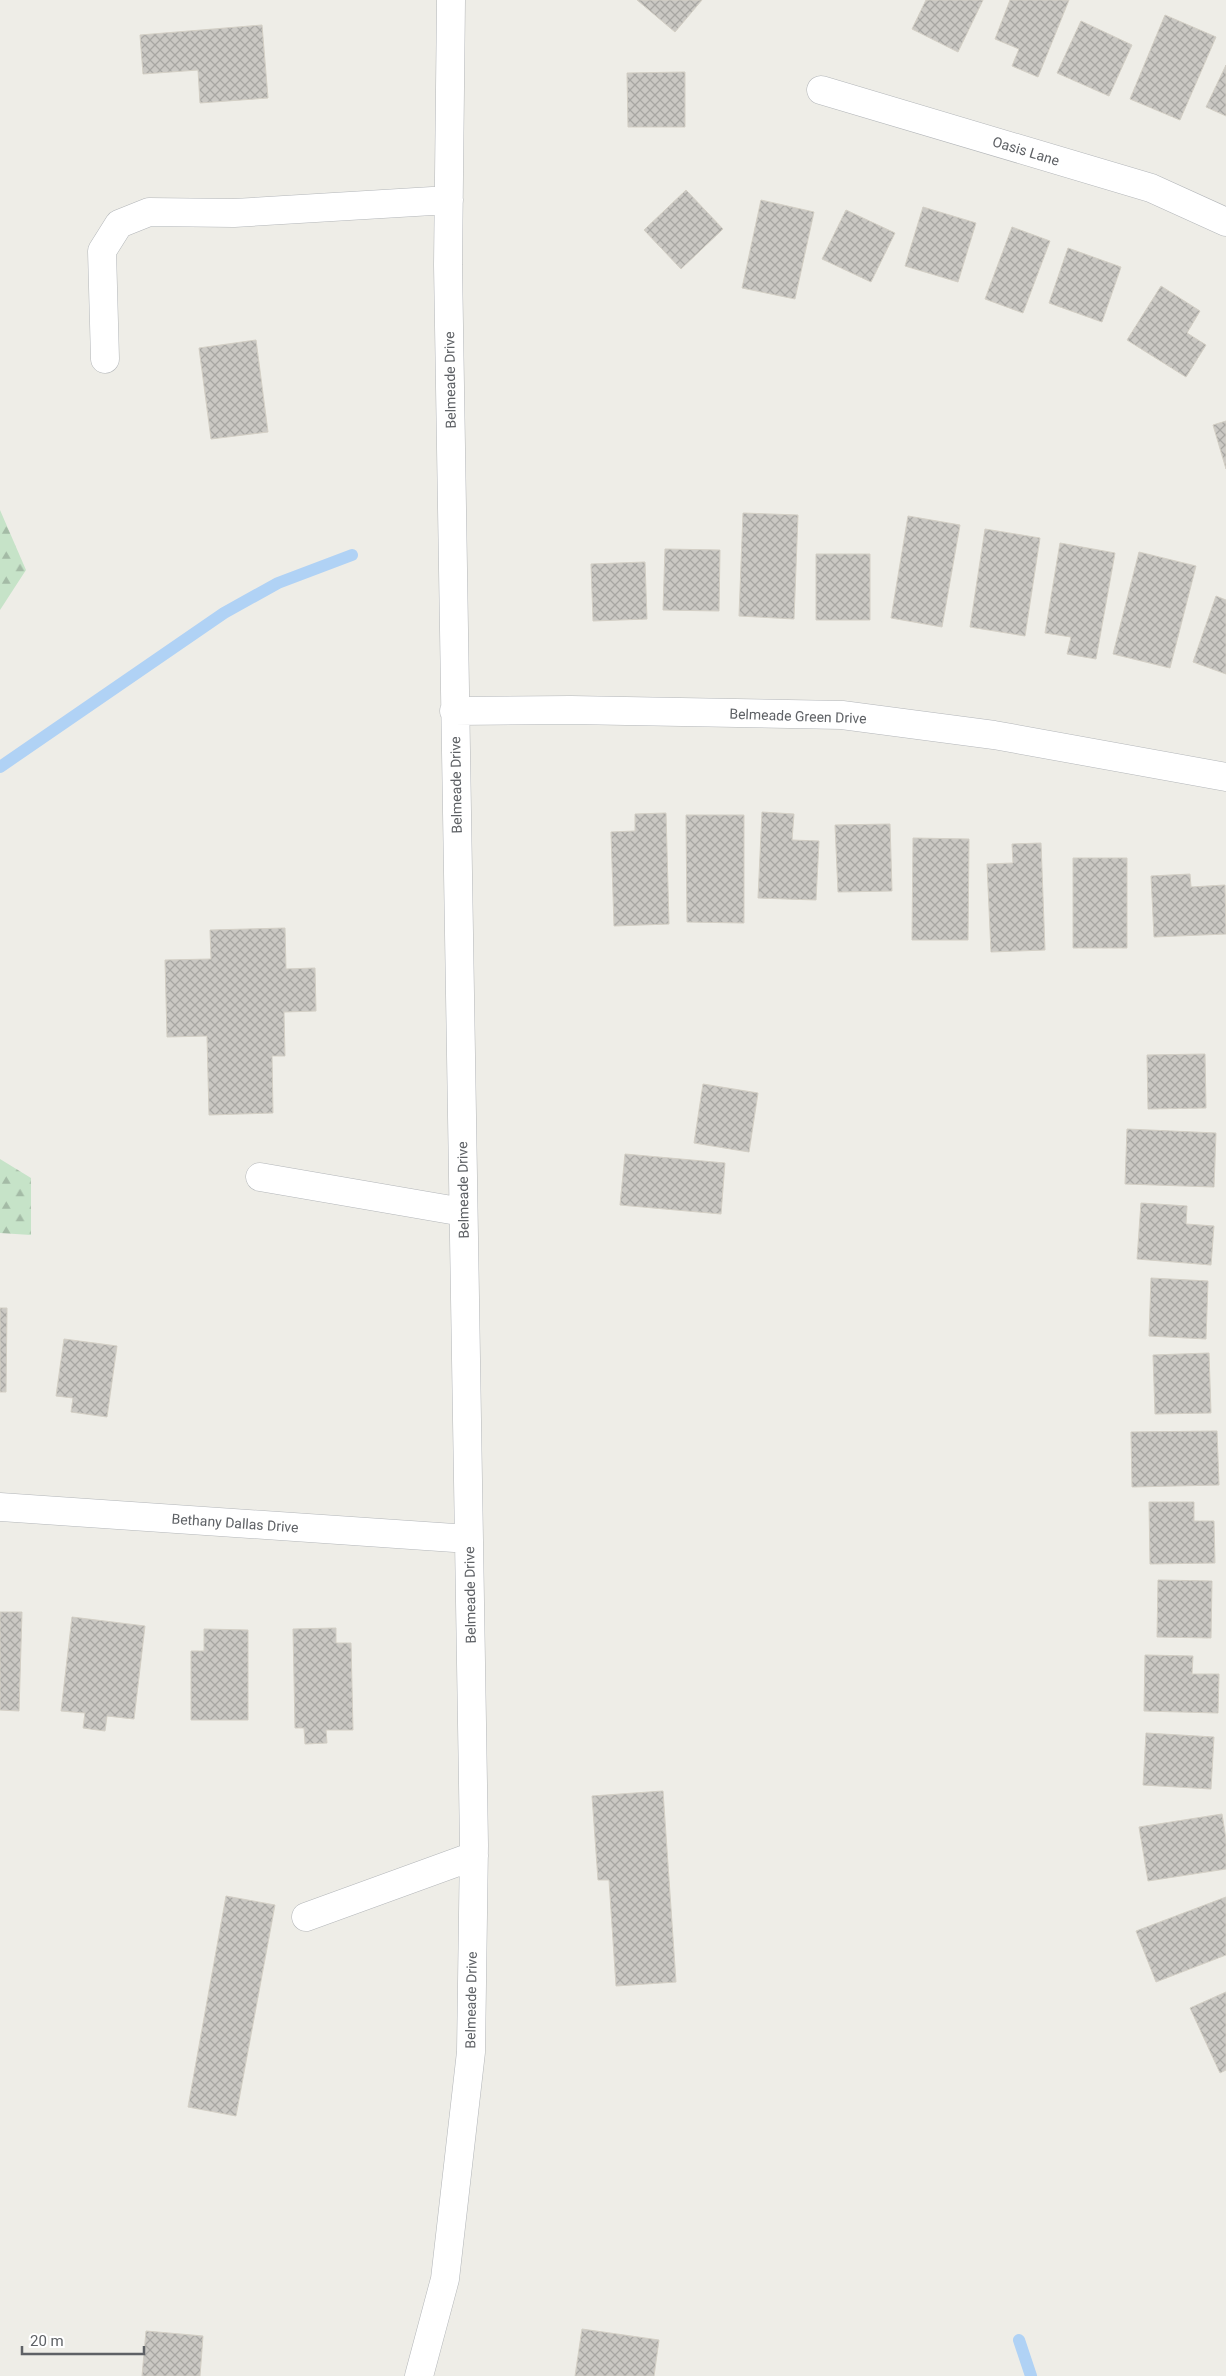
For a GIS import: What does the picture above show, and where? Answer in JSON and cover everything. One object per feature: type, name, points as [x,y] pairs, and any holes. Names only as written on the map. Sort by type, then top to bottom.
[{"type":"street","name":"Belmeade Drive","points":[[419,2376],[445,2279],[470,2062],[474,1856],[454,711],[449,200],[451,0]]},
{"type":"street","name":"Oasis Lane","points":[[821,90],[1151,188],[1226,222]]},
{"type":"street","points":[[105,359],[102,251],[119,224],[149,212],[234,213],[449,200]]},
{"type":"street","name":"Belmeade Green Drive","points":[[454,711],[571,710],[842,715],[994,735],[1226,777]]},
{"type":"street","points":[[260,1176],[463,1212]]},
{"type":"street","name":"Bethany Dallas Drive","points":[[0,1507],[469,1539]]},
{"type":"street","points":[[306,1917],[474,1856]]},
{"type":"green space","points":[[0,510],[26,570],[0,610]]},
{"type":"green space","points":[[0,1159],[31,1178],[31,1235],[0,1233]]},
{"type":"building","points":[[637,0],[702,0],[675,32]]},
{"type":"building","points":[[926,0],[983,0],[958,52],[912,29]]},
{"type":"building","points":[[1010,0],[1069,0],[1038,77],[1012,66],[1019,49],[995,39]]},
{"type":"building","points":[[1165,15],[1216,37],[1180,120],[1130,99]]},
{"type":"building","points":[[1081,21],[1132,45],[1109,96],[1057,73]]},
{"type":"building","points":[[262,25],[268,98],[200,103],[198,70],[143,74],[140,35]]},
{"type":"building","points":[[1226,65],[1226,116],[1206,107]]},
{"type":"building","points":[[685,72],[685,127],[628,127],[627,73]]},
{"type":"building","points":[[686,190],[723,229],[681,269],[644,230]]},
{"type":"building","points":[[761,200],[814,212],[795,299],[742,288]]},
{"type":"building","points":[[923,207],[976,223],[958,282],[905,266]]},
{"type":"building","points":[[846,210],[895,233],[871,282],[822,259]]},
{"type":"building","points":[[1012,227],[1050,241],[1023,313],[985,299]]},
{"type":"building","points":[[1068,248],[1121,267],[1102,322],[1049,303]]},
{"type":"building","points":[[1161,286],[1200,311],[1187,333],[1206,345],[1186,377],[1127,340]]},
{"type":"building","points":[[256,340],[268,432],[211,439],[199,348]]},
{"type":"building","points":[[1226,421],[1226,469],[1213,425]]},
{"type":"building","points":[[743,513],[798,515],[794,619],[739,616]]},
{"type":"building","points":[[908,516],[960,525],[942,627],[891,618]]},
{"type":"building","points":[[985,529],[1040,538],[1025,636],[970,627]]},
{"type":"building","points":[[1060,543],[1115,553],[1096,659],[1067,654],[1071,637],[1045,633]]},
{"type":"building","points":[[665,549],[720,550],[719,611],[663,610]]},
{"type":"building","points":[[1139,552],[1196,566],[1170,668],[1113,654]]},
{"type":"building","points":[[816,554],[870,554],[870,620],[816,620]]},
{"type":"building","points":[[645,562],[647,619],[593,621],[591,564]]},
{"type":"building","points":[[1216,596],[1226,600],[1226,674],[1193,662]]},
{"type":"building","points":[[762,812],[794,814],[792,840],[819,841],[816,900],[758,898]]},
{"type":"building","points":[[666,813],[669,924],[614,926],[611,832],[635,831],[635,814]]},
{"type":"building","points":[[686,815],[744,815],[744,923],[687,922]]},
{"type":"building","points":[[890,824],[892,891],[838,892],[835,825]]},
{"type":"building","points":[[913,838],[969,839],[968,940],[912,940]]},
{"type":"building","points":[[1041,843],[1045,950],[991,952],[987,864],[1013,863],[1012,844]]},
{"type":"building","points":[[1073,858],[1127,858],[1127,948],[1073,948]]},
{"type":"building","points":[[1190,874],[1191,887],[1225,885],[1226,934],[1154,937],[1151,876]]},
{"type":"building","points":[[285,928],[286,969],[315,968],[316,1011],[284,1012],[285,1056],[272,1056],[273,1113],[209,1115],[207,1036],[167,1037],[165,960],[211,959],[210,930]]},
{"type":"building","points":[[1205,1054],[1206,1108],[1148,1109],[1147,1055]]},
{"type":"building","points":[[703,1084],[758,1093],[749,1152],[694,1143]]},
{"type":"building","points":[[1127,1129],[1216,1133],[1214,1187],[1125,1184]]},
{"type":"building","points":[[625,1154],[725,1163],[721,1214],[620,1205]]},
{"type":"building","points":[[1141,1203],[1187,1206],[1186,1224],[1214,1226],[1211,1265],[1137,1259]]},
{"type":"building","points":[[1151,1278],[1208,1281],[1206,1339],[1149,1336]]},
{"type":"building","points":[[0,1308],[7,1308],[6,1392],[0,1392]]},
{"type":"building","points":[[64,1339],[117,1346],[107,1417],[71,1412],[73,1398],[56,1396]]},
{"type":"building","points":[[1209,1353],[1211,1413],[1155,1414],[1153,1355]]},
{"type":"building","points":[[1217,1431],[1219,1485],[1132,1487],[1131,1432]]},
{"type":"building","points":[[1149,1502],[1194,1502],[1194,1521],[1214,1521],[1215,1563],[1150,1564]]},
{"type":"building","points":[[1158,1580],[1212,1581],[1211,1638],[1157,1637]]},
{"type":"building","points":[[0,1612],[22,1612],[19,1711],[0,1710]]},
{"type":"building","points":[[72,1617],[145,1626],[134,1719],[107,1716],[105,1731],[83,1728],[85,1713],[61,1711]]},
{"type":"building","points":[[336,1628],[336,1643],[351,1643],[353,1730],[326,1730],[327,1743],[305,1744],[304,1728],[295,1728],[293,1629]]},
{"type":"building","points":[[204,1629],[248,1630],[248,1720],[191,1720],[191,1651],[204,1651]]},
{"type":"building","points":[[1145,1655],[1193,1656],[1192,1674],[1219,1674],[1218,1713],[1144,1711]]},
{"type":"building","points":[[1146,1733],[1214,1737],[1211,1789],[1143,1785]]},
{"type":"building","points":[[663,1791],[676,1982],[616,1986],[609,1880],[598,1880],[592,1796]]},
{"type":"building","points":[[1222,1814],[1226,1839],[1226,1869],[1148,1881],[1139,1827]]},
{"type":"building","points":[[226,1896],[275,1905],[236,2116],[188,2107]]},
{"type":"building","points":[[1226,1897],[1226,1955],[1156,1982],[1136,1931]]},
{"type":"building","points":[[1226,1992],[1226,2070],[1220,2073],[1190,2008]]},
{"type":"building","points":[[582,2329],[659,2340],[654,2376],[575,2376]]},
{"type":"building","points":[[146,2331],[203,2336],[200,2376],[142,2376]]},
{"type":"waterway","points":[[0,767],[224,613],[278,583],[352,555]]},
{"type":"waterway","points":[[1019,2340],[1031,2376]]}]
